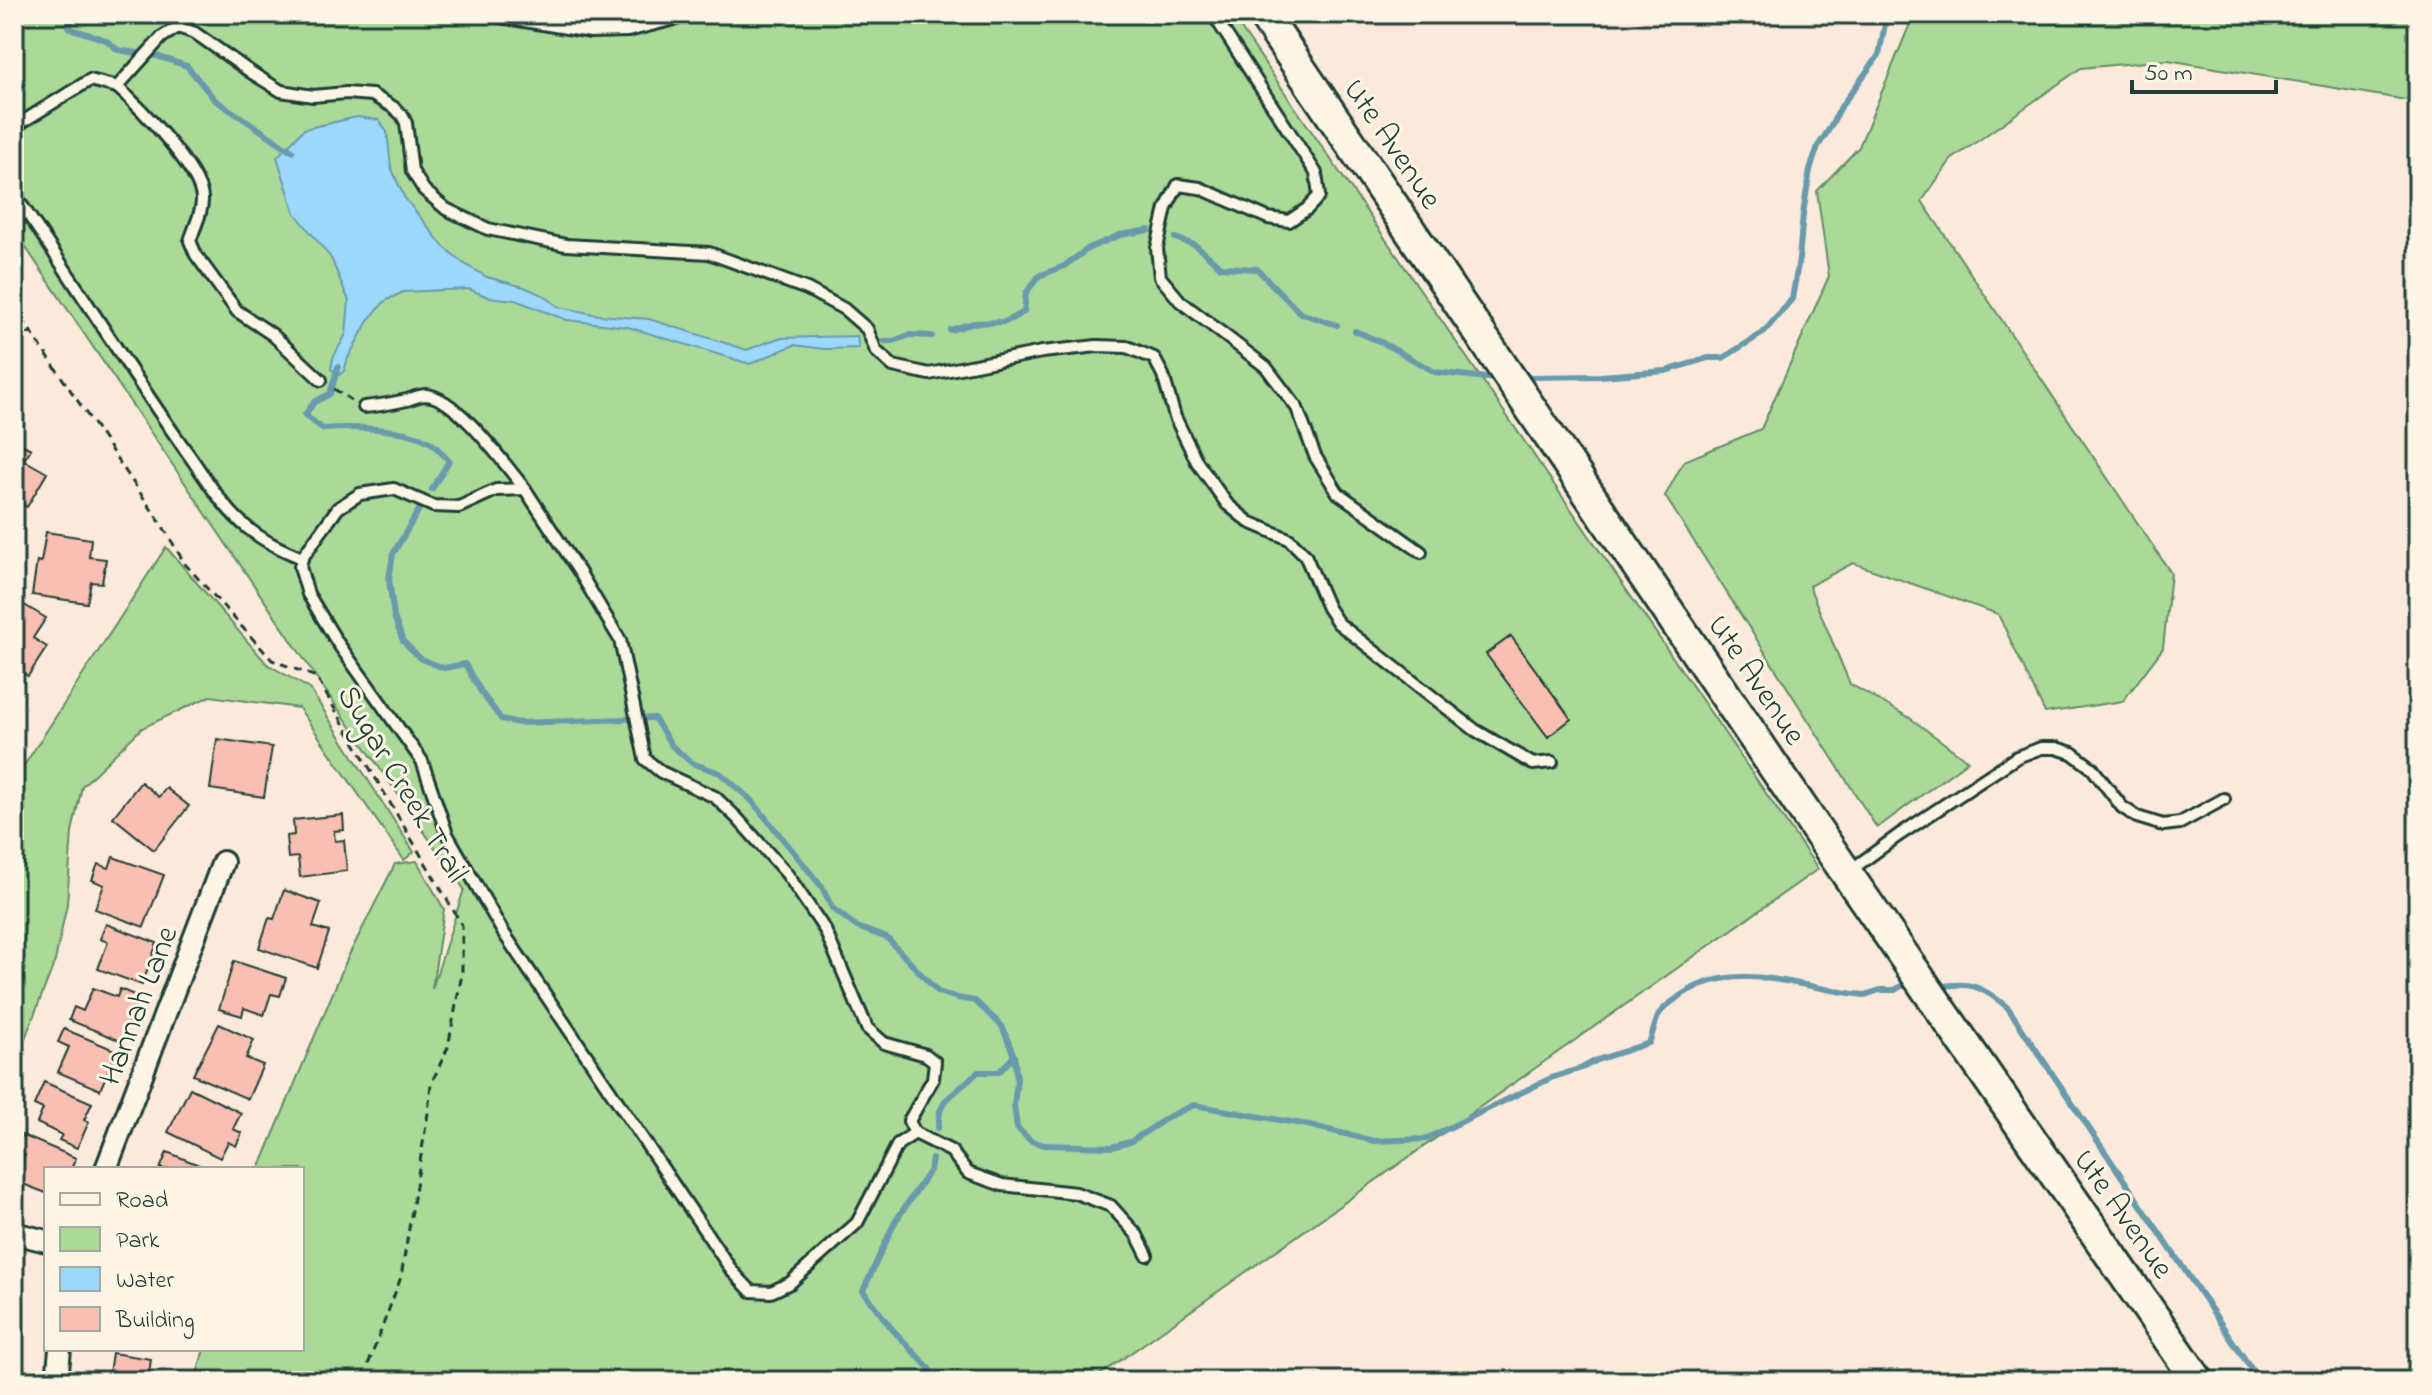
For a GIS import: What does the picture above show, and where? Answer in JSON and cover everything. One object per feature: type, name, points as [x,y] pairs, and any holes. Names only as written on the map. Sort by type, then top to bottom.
[{"type":"main road","name":"Ute Avenue","points":[[1263,14],[1847,874],[2198,1381]]},
{"type":"street","name":"Hannah Lane","points":[[107,1167],[223,862]]},
{"type":"street","points":[[14,1233],[44,1240]]},
{"type":"street","points":[[57,1381],[60,1351]]},
{"type":"lane","points":[[117,87],[162,37],[178,27],[184,14]]},
{"type":"lane","points":[[482,14],[591,32],[628,31],[694,14]]},
{"type":"lane","points":[[1213,14],[1316,173],[1319,196],[1289,221],[1268,218],[1200,188],[1178,185],[1166,208],[1157,248],[1160,277],[1180,301],[1266,367],[1297,408],[1315,456],[1338,493],[1421,552]]},
{"type":"lane","points":[[178,27],[195,33],[281,91],[313,96],[346,93],[372,95],[393,107],[406,123],[412,171],[424,190],[446,209],[488,229],[566,245],[709,253],[807,289],[844,309],[867,329],[876,351],[893,366],[929,374],[1042,352],[1097,346],[1127,347],[1154,358],[1163,375],[1175,417],[1197,462],[1227,504],[1249,522],[1289,539],[1305,555],[1328,608],[1338,623],[1475,730],[1533,764],[1552,762]]},
{"type":"lane","points":[[14,127],[90,80],[117,87],[179,154],[198,183],[202,200],[190,241],[196,255],[237,311],[273,335],[321,380]]},
{"type":"lane","points":[[14,194],[115,349],[222,500],[247,528],[273,545],[302,558]]},
{"type":"lane","points":[[364,407],[382,406],[426,395],[443,401],[464,418],[525,489],[620,640],[645,759],[661,772],[715,797],[737,818],[787,874],[825,930],[867,1028],[884,1043],[926,1055],[935,1062],[933,1079],[909,1121],[915,1133],[951,1151],[968,1173],[1002,1185],[1076,1193],[1111,1206],[1137,1235],[1147,1255]]},
{"type":"lane","points":[[525,489],[496,490],[459,507],[433,506],[394,489],[360,494],[338,508],[302,558],[300,567],[308,594],[337,642],[422,761],[447,834],[503,932],[732,1271],[751,1291],[771,1292],[790,1283],[857,1223],[898,1144],[915,1133]]},
{"type":"lane","points":[[1847,874],[1899,835],[2017,757],[2041,748],[2072,753],[2092,768],[2122,807],[2137,817],[2163,825],[2180,823],[2224,799]]},
{"type":"path","name":"Sugar Creek Trail","points":[[14,307],[162,525],[185,564],[272,660],[316,677],[462,925],[462,974],[448,1047],[431,1084],[401,1277],[362,1381]]},
{"type":"path","points":[[14,339],[32,332]]},
{"type":"path","points":[[321,380],[364,407]]},
{"type":"green space","points":[[14,14],[1231,14],[1818,869],[1091,1381],[195,1381],[203,1351],[304,1351],[304,1167],[260,1167],[347,959],[395,864],[417,861],[444,909],[432,989],[464,889],[316,677],[14,230]]},
{"type":"green space","points":[[1914,14],[2418,14],[2418,102],[2168,60],[2081,68],[1951,160],[1922,201],[2171,573],[2163,648],[2123,701],[2045,713],[1998,614],[1853,563],[1809,586],[1850,684],[1910,718],[1968,761],[1877,828],[1665,496],[1684,461],[1761,429],[1829,276],[1817,191],[1859,147]]},
{"type":"green space","points":[[166,547],[267,664],[310,689],[414,852],[404,860],[299,708],[210,696],[142,728],[82,786],[72,832],[67,904],[55,961],[14,1067],[14,781]]},
{"type":"water","points":[[357,117],[379,120],[387,132],[391,167],[404,197],[443,246],[487,277],[524,287],[545,296],[559,307],[599,315],[649,319],[747,350],[778,338],[857,336],[859,348],[824,349],[794,345],[750,364],[628,327],[567,320],[515,300],[488,297],[469,289],[403,292],[385,301],[369,319],[344,371],[339,375],[331,369],[333,358],[346,334],[349,301],[331,258],[295,213],[277,157],[304,129]]},
{"type":"building","points":[[14,440],[31,449],[24,460],[47,473],[27,507],[14,500]]},
{"type":"building","points":[[46,532],[91,539],[89,557],[106,559],[102,583],[91,582],[87,603],[32,595],[37,561],[41,562]]},
{"type":"building","points":[[16,600],[46,618],[33,638],[47,647],[28,676],[14,667]]},
{"type":"building","points":[[1511,636],[1571,719],[1548,737],[1486,654]]},
{"type":"building","points":[[217,739],[272,747],[264,797],[210,789]]},
{"type":"building","points":[[141,782],[159,797],[166,788],[189,806],[154,850],[113,817]]},
{"type":"building","points":[[343,815],[344,830],[334,831],[335,841],[344,840],[347,871],[300,877],[298,857],[288,858],[286,836],[294,835],[293,820]]},
{"type":"building","points":[[113,857],[164,875],[144,927],[95,909],[104,885],[92,880],[98,864],[109,868]]},
{"type":"building","points":[[284,890],[321,903],[313,927],[329,932],[317,968],[259,948],[269,918],[274,919]]},
{"type":"building","points":[[106,924],[157,943],[142,985],[98,969],[108,942],[100,939]]},
{"type":"building","points":[[234,961],[286,978],[280,996],[271,994],[264,1015],[244,1008],[242,1016],[219,1009]]},
{"type":"building","points":[[93,988],[117,997],[120,989],[139,997],[121,1041],[69,1020],[74,1007],[83,1011]]},
{"type":"building","points":[[219,1024],[254,1040],[246,1058],[263,1065],[248,1099],[193,1075]]},
{"type":"building","points":[[64,1029],[117,1051],[100,1090],[58,1072],[69,1047],[58,1042]]},
{"type":"building","points":[[44,1082],[92,1103],[84,1120],[89,1122],[77,1148],[59,1140],[62,1135],[37,1123],[43,1109],[34,1105]]},
{"type":"building","points":[[190,1088],[241,1113],[233,1129],[242,1133],[236,1146],[228,1142],[220,1158],[168,1132]]},
{"type":"building","points":[[22,1135],[76,1158],[72,1167],[44,1167],[44,1192],[15,1181],[25,1155],[15,1151]]},
{"type":"building","points":[[167,1152],[204,1167],[161,1167]]},
{"type":"building","points":[[112,1353],[151,1359],[149,1374],[161,1375],[160,1381],[100,1381],[102,1372],[109,1373]]},
{"type":"waterway","points":[[73,14],[69,28],[106,40],[118,50],[156,56],[187,66],[215,100],[292,151]]},
{"type":"waterway","points":[[1529,377],[1666,371],[1708,358],[1723,358],[1763,333],[1792,299],[1810,170],[1818,146],[1842,105],[1879,55],[1887,14]]},
{"type":"waterway","points":[[950,330],[974,323],[1005,322],[1024,312],[1026,293],[1039,276],[1064,266],[1089,248],[1120,235],[1149,230]]},
{"type":"waterway","points":[[1175,238],[1195,245],[1221,267],[1257,269],[1300,313],[1337,325]]},
{"type":"waterway","points":[[1355,331],[1435,372],[1495,379]]},
{"type":"waterway","points":[[885,341],[910,335],[932,336]]},
{"type":"waterway","points":[[338,367],[330,394],[314,402],[305,415],[323,429],[394,431],[431,443],[449,461],[432,489]]},
{"type":"waterway","points":[[420,508],[393,554],[389,579],[394,617],[403,641],[421,659],[444,668],[465,664],[501,719],[519,723],[654,718],[672,746],[692,763],[720,773],[752,801],[822,887],[832,908],[857,927],[887,938],[938,992],[975,1001],[1002,1026],[1014,1056],[1017,1128],[1031,1141],[1044,1145],[1112,1147],[1130,1142],[1170,1116],[1194,1105],[1308,1125],[1374,1141],[1426,1139],[1551,1078],[1649,1043],[1661,1011],[1683,994],[1704,984],[1726,978],[1749,977],[1865,995],[1905,986]]},
{"type":"waterway","points":[[1935,988],[1957,985],[1974,987],[1990,994],[2008,1008],[2262,1381]]},
{"type":"waterway","points":[[938,1128],[945,1101],[978,1072],[999,1072],[1014,1056]]},
{"type":"waterway","points":[[932,1159],[930,1170],[895,1222],[863,1291],[893,1330],[928,1367],[936,1381]]}]
